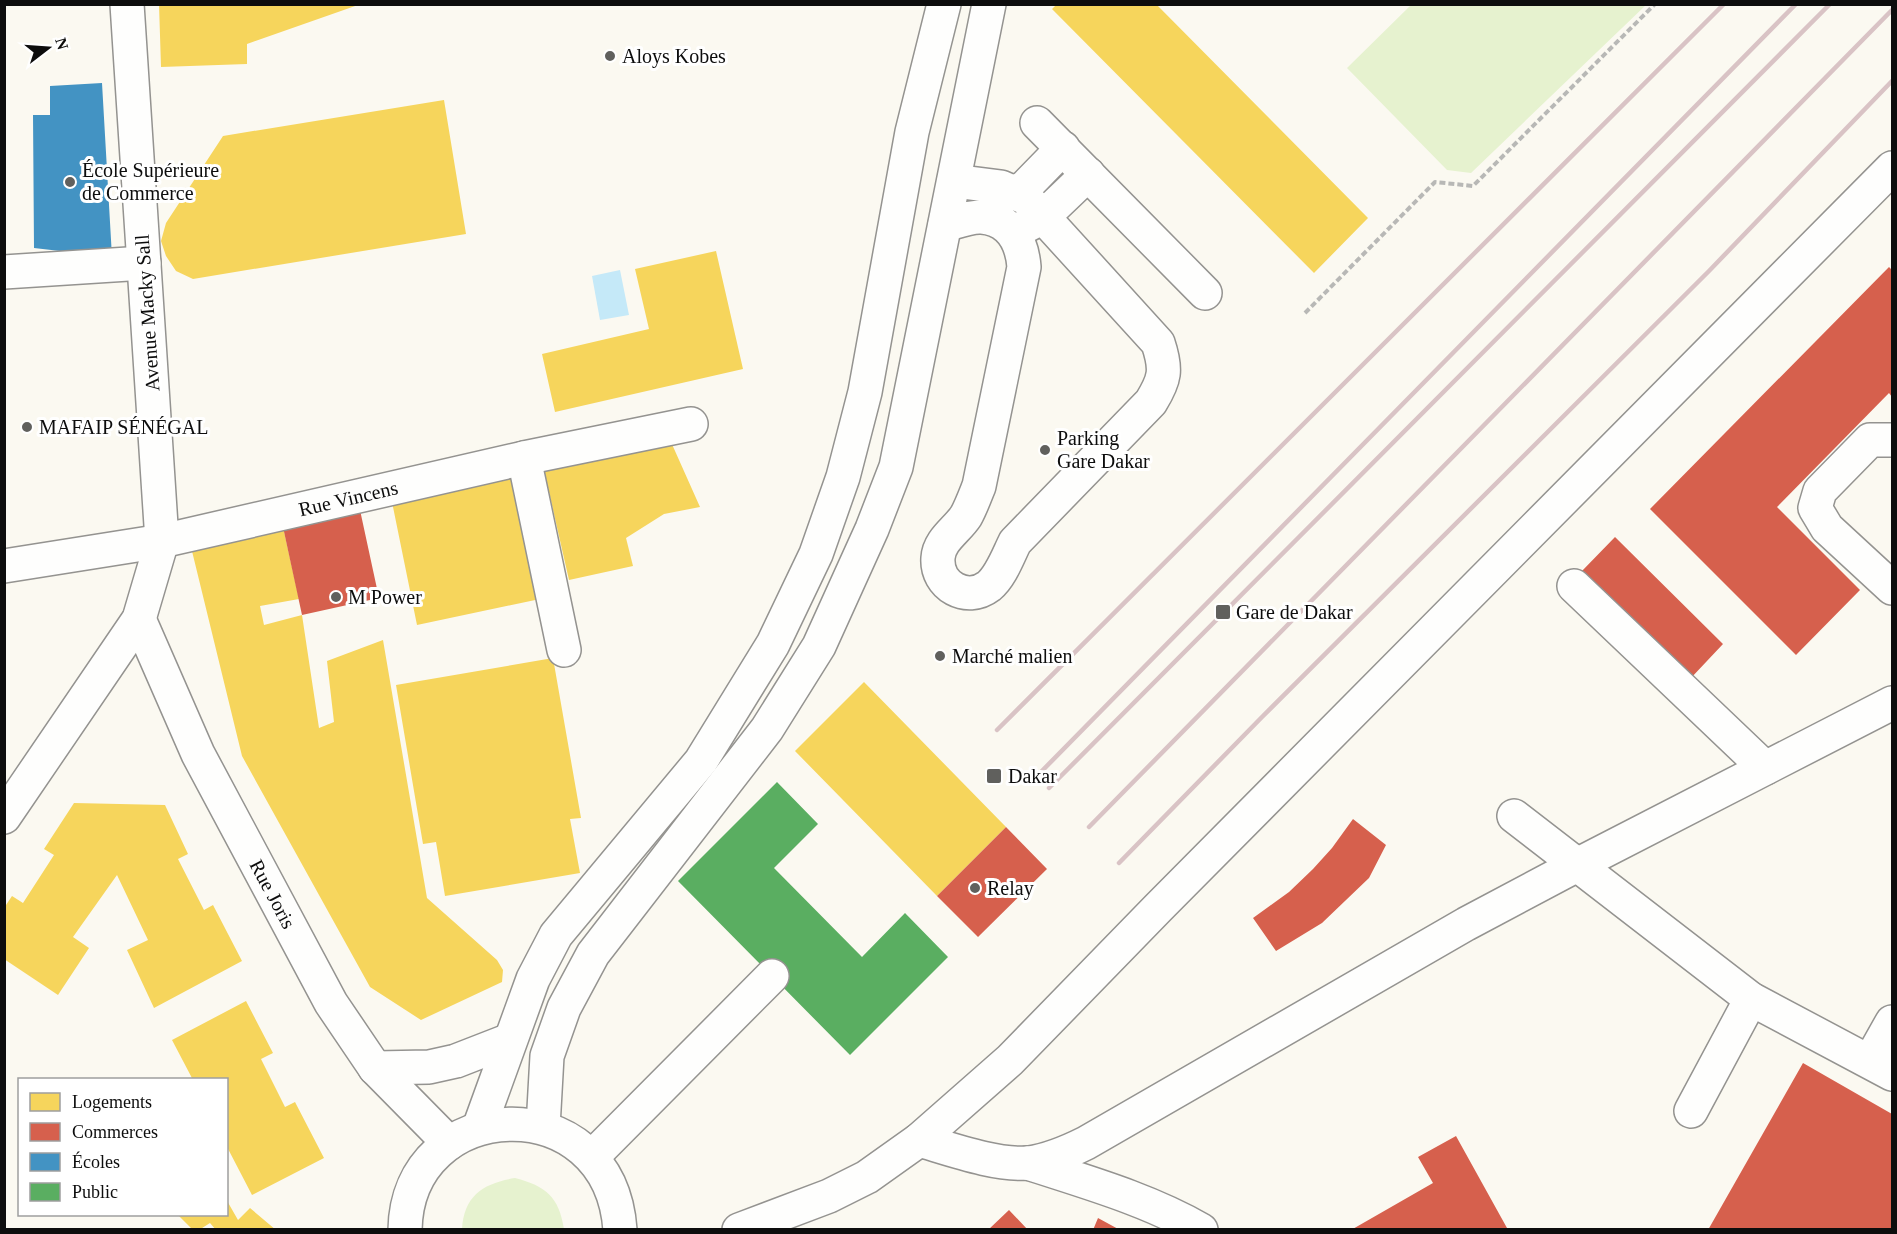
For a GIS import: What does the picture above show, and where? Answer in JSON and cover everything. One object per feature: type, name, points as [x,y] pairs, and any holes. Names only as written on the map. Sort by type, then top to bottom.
[{"type":"street","name":"Avenue Macky Sall","points":[[4,817],[139,619],[162,541],[127,4]]},
{"type":"street","points":[[479,1128],[533,979],[556,935],[701,761],[773,644],[816,554],[843,477],[865,392],[912,132],[944,4]]},
{"type":"street","points":[[543,1127],[547,1056],[564,1008],[593,954],[767,729],[819,646],[872,529],[896,467],[989,4]]},
{"type":"street","points":[[1037,123],[1205,293]]},
{"type":"street","points":[[1015,193],[1025,187],[1063,148]]},
{"type":"street","points":[[739,1230],[829,1196],[867,1177],[919,1140],[1010,1060],[1893,168]]},
{"type":"street","points":[[1014,231],[1043,217],[1088,174]]},
{"type":"street","points":[[945,225],[981,216],[998,220],[1014,231],[1022,250],[1024,267],[979,486],[965,518],[946,538],[937,555],[939,572],[946,585],[960,591],[978,591],[989,586],[1003,566],[1015,542],[1151,402],[1165,374],[1158,343],[1026,198],[1001,187],[954,182]]},
{"type":"street","points":[[1024,267],[1059,256],[1081,259]]},
{"type":"street","points":[[4,272],[144,263]]},
{"type":"street","name":"Rue Vincens","points":[[4,566],[162,541],[524,458],[691,424]]},
{"type":"street","points":[[1893,440],[1870,440],[1820,491],[1815,508],[1827,528],[1893,588]]},
{"type":"street","points":[[524,458],[564,650]]},
{"type":"street","points":[[1574,586],[1765,768]]},
{"type":"street","name":"Rue Joris","points":[[139,619],[198,754],[331,1003],[375,1068],[449,1143]]},
{"type":"street","points":[[1028,1163],[1062,1154],[1086,1143],[1466,924],[1893,703]]},
{"type":"street","points":[[1514,816],[1751,999],[1881,1068],[1893,1022]]},
{"type":"street","points":[[592,1157],[772,976]]},
{"type":"street","points":[[1691,1111],[1751,999]]},
{"type":"street","points":[[375,1068],[429,1067],[456,1062],[510,1041]]},
{"type":"street","points":[[405,1230],[407,1207],[413,1189],[434,1156],[449,1143],[479,1128],[511,1123],[543,1127],[569,1138],[592,1157],[609,1182],[619,1210],[620,1230]]},
{"type":"street","points":[[919,1140],[985,1159],[1028,1163],[1107,1188],[1188,1226]]},
{"type":"path","points":[[1305,313],[1435,182],[1473,186],[1655,4]]},
{"type":"green space","points":[[1412,4],[1646,5],[1471,173],[1447,170],[1347,68]]},
{"type":"green space","points":[[515,1178],[535,1185],[549,1194],[559,1209],[564,1229],[462,1229],[471,1199],[485,1187]]},
{"type":"water","points":[[620,270],[629,315],[600,320],[592,276]]},
{"type":"building: Logements","points":[[159,4],[358,5],[247,44],[247,64],[161,67]]},
{"type":"building: Logements","points":[[1057,4],[1156,4],[1368,218],[1314,273],[1052,9]]},
{"type":"building: Logements","points":[[444,100],[466,234],[193,279],[176,271],[166,256],[161,241],[166,223],[223,136]]},
{"type":"building: Logements","points":[[716,251],[743,369],[555,412],[542,354],[649,329],[635,269]]},
{"type":"building: Logements","points":[[671,442],[700,507],[664,514],[626,538],[633,566],[569,580],[544,470]]},
{"type":"building: Logements","points":[[514,476],[540,599],[417,625],[392,502]]},
{"type":"building: Logements","points":[[283,527],[299,599],[260,606],[264,625],[302,615],[319,728],[334,722],[327,661],[383,640],[427,898],[497,960],[503,970],[502,982],[421,1020],[370,987],[242,756],[191,547]]},
{"type":"building: Logements","points":[[553,658],[581,818],[570,819],[580,873],[445,896],[436,842],[423,844],[396,685]]},
{"type":"building: Logements","points":[[864,682],[1006,827],[937,896],[795,751]]},
{"type":"building: Logements","points":[[74,803],[165,805],[188,854],[178,859],[204,910],[213,905],[242,961],[154,1008],[127,950],[148,940],[117,875],[73,937],[89,948],[58,995],[4,959],[4,908],[12,896],[23,903],[54,855],[44,849]]},
{"type":"building: Logements","points":[[246,1001],[273,1053],[261,1059],[285,1107],[295,1102],[324,1158],[252,1195],[228,1149],[228,1078],[192,1078],[172,1040]]},
{"type":"building: Logements","points":[[228,1202],[238,1220],[250,1208],[276,1230],[216,1230],[210,1223],[199,1230],[193,1230],[179,1216],[228,1216]]},
{"type":"building: Commerces","points":[[1889,267],[1892,270],[1892,397],[1889,393],[1777,507],[1860,590],[1796,655],[1650,509]]},
{"type":"building: Commerces","points":[[360,510],[379,598],[302,615],[283,527]]},
{"type":"building: Commerces","points":[[1615,537],[1723,644],[1690,679],[1581,572]]},
{"type":"building: Commerces","points":[[1353,819],[1386,845],[1369,878],[1322,923],[1276,951],[1253,918],[1289,892],[1313,869]]},
{"type":"building: Commerces","points":[[1006,827],[1047,869],[978,937],[937,896]]},
{"type":"building: Commerces","points":[[1803,1063],[1892,1114],[1892,1230],[1708,1230]]},
{"type":"building: Commerces","points":[[1456,1136],[1507,1228],[1504,1230],[1351,1230],[1433,1183],[1418,1157]]},
{"type":"building: Commerces","points":[[1009,1210],[1028,1230],[988,1230]]},
{"type":"building: Commerces","points":[[1098,1218],[1120,1230],[1093,1230]]},
{"type":"building: Écoles","name":"École Supérieure de Commerce","points":[[102,83],[112,257],[34,248],[33,115],[50,115],[50,86]]},
{"type":"building: Public","points":[[777,782],[818,824],[774,868],[862,957],[905,913],[948,957],[850,1055],[678,881]]},
{"type":"railway","points":[[997,730],[1724,4]]},
{"type":"railway","points":[[1038,775],[1796,4]]},
{"type":"railway","points":[[1049,788],[1830,4]]},
{"type":"railway","points":[[1089,827],[1892,10]]},
{"type":"railway","points":[[1119,863],[1709,271],[1892,81]]},
{"type":"place","name":"Aloys Kobes","points":[[610,56]]},
{"type":"place","name":"École Supérieure de Commerce","points":[[70,182]]},
{"type":"place","name":"MAFAIP SÉNÉGAL","points":[[27,427]]},
{"type":"place","name":"Parking Gare Dakar","points":[[1045,450]]},
{"type":"place","name":"M Power","points":[[336,597]]},
{"type":"place","name":"Gare de Dakar","points":[[1223,612]]},
{"type":"place","name":"Marché malien","points":[[940,656]]},
{"type":"place","name":"Dakar","points":[[994,776]]},
{"type":"place","name":"Relay","points":[[975,888]]}]
